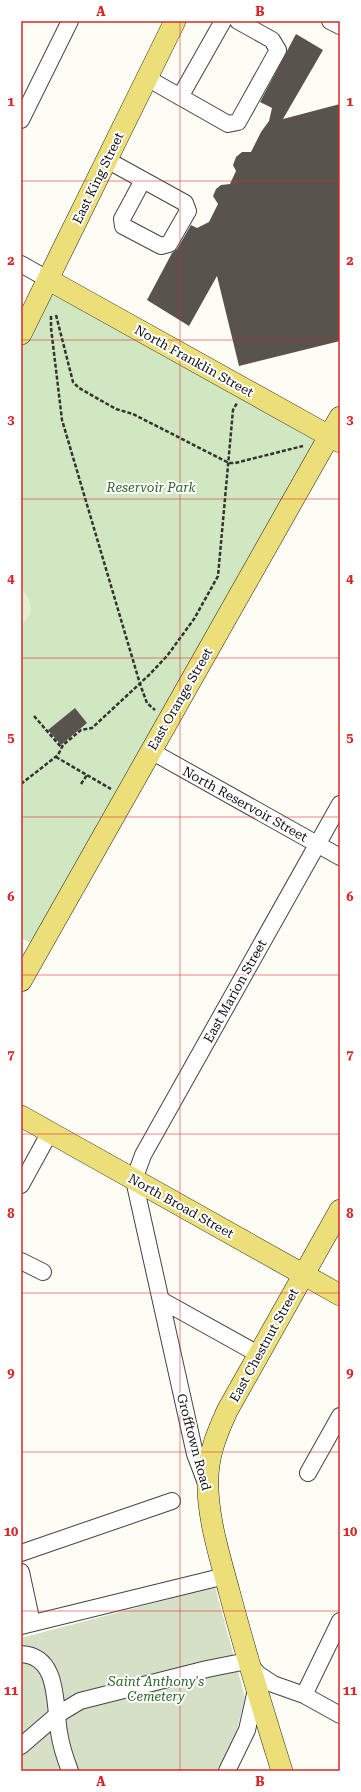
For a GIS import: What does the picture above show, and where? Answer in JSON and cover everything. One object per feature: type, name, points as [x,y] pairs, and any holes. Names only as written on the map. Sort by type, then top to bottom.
[{"type":"main road","name":"East King Street","points":[[23,327],[48,280],[175,21]]},
{"type":"main road","name":"North Franklin Street","points":[[48,280],[335,439]]},
{"type":"main road","name":"East Orange Street","points":[[21,981],[151,751],[335,439],[340,417]]},
{"type":"main road","name":"North Broad Street","points":[[21,1116],[340,1296]]},
{"type":"main road","name":"East Chestnut Street","points":[[208,1486],[210,1459],[219,1428],[258,1354],[340,1210]]},
{"type":"main road","name":"Grofftown Road","points":[[208,1486],[211,1516],[247,1661],[282,1771]]},
{"type":"street","points":[[21,120],[70,21]]},
{"type":"street","points":[[180,97],[223,21]]},
{"type":"street","points":[[147,78],[228,124],[238,122],[278,50],[272,40],[238,21]]},
{"type":"street","points":[[330,21],[340,26]]},
{"type":"street","points":[[107,160],[143,180]]},
{"type":"street","points":[[21,264],[48,280]]},
{"type":"street","name":"North Reservoir Street","points":[[151,751],[340,857]]},
{"type":"street","name":"East Marion Street","points":[[134,1180],[144,1155],[340,804]]},
{"type":"street","points":[[21,1185],[50,1132]]},
{"type":"street","name":"Grofftown Road","points":[[134,1180],[195,1454],[208,1486]]},
{"type":"street","points":[[21,1261],[43,1272]]},
{"type":"street","points":[[161,1300],[258,1354]]},
{"type":"street","points":[[308,1473],[340,1416]]},
{"type":"street","points":[[21,1553],[172,1500]]},
{"type":"street","points":[[21,1572],[27,1625],[225,1576]]},
{"type":"street","points":[[304,1695],[340,1622]]},
{"type":"street","points":[[21,1654],[37,1659],[46,1667],[55,1690],[59,1733],[70,1771]]},
{"type":"street","points":[[21,1746],[57,1715],[80,1701],[207,1669],[247,1661],[265,1680],[281,1688],[304,1695],[340,1715]]},
{"type":"street","points":[[226,1771],[247,1730],[256,1690]]},
{"type":"path","points":[[56,315],[73,382],[79,388],[116,409],[133,414],[229,463],[235,464],[300,447]]},
{"type":"path","points":[[51,316],[51,328],[62,420],[140,684],[147,703],[155,710]]},
{"type":"path","points":[[21,784],[56,757],[60,753],[61,747],[81,730],[92,728],[140,684],[167,656],[194,619],[218,576],[233,410]]},
{"type":"path","points":[[34,716],[61,747]]},
{"type":"path","points":[[56,757],[125,797]]},
{"type":"path","points":[[81,784],[86,775]]},
{"type":"green space","name":"Reservoir Park","points":[[49,280],[329,436],[39,948],[21,938],[21,334]]},
{"type":"green space","points":[[21,586],[29,601],[31,610],[30,615],[21,624]]},
{"type":"green space","name":"Saint Anthony's Cemetery","points":[[215,1587],[245,1697],[233,1746],[217,1771],[21,1771],[21,1638]]},
{"type":"building","points":[[296,34],[323,50],[283,119],[340,104],[340,341],[239,366],[217,276],[189,326],[147,300],[172,253],[177,249],[191,225],[197,228],[209,222],[218,204],[213,196],[216,189],[221,185],[230,184],[236,171],[233,165],[236,157],[242,152],[251,152],[261,132],[269,121],[272,108],[260,102]]},
{"type":"building","points":[[75,708],[87,723],[61,745],[48,730]]}]
